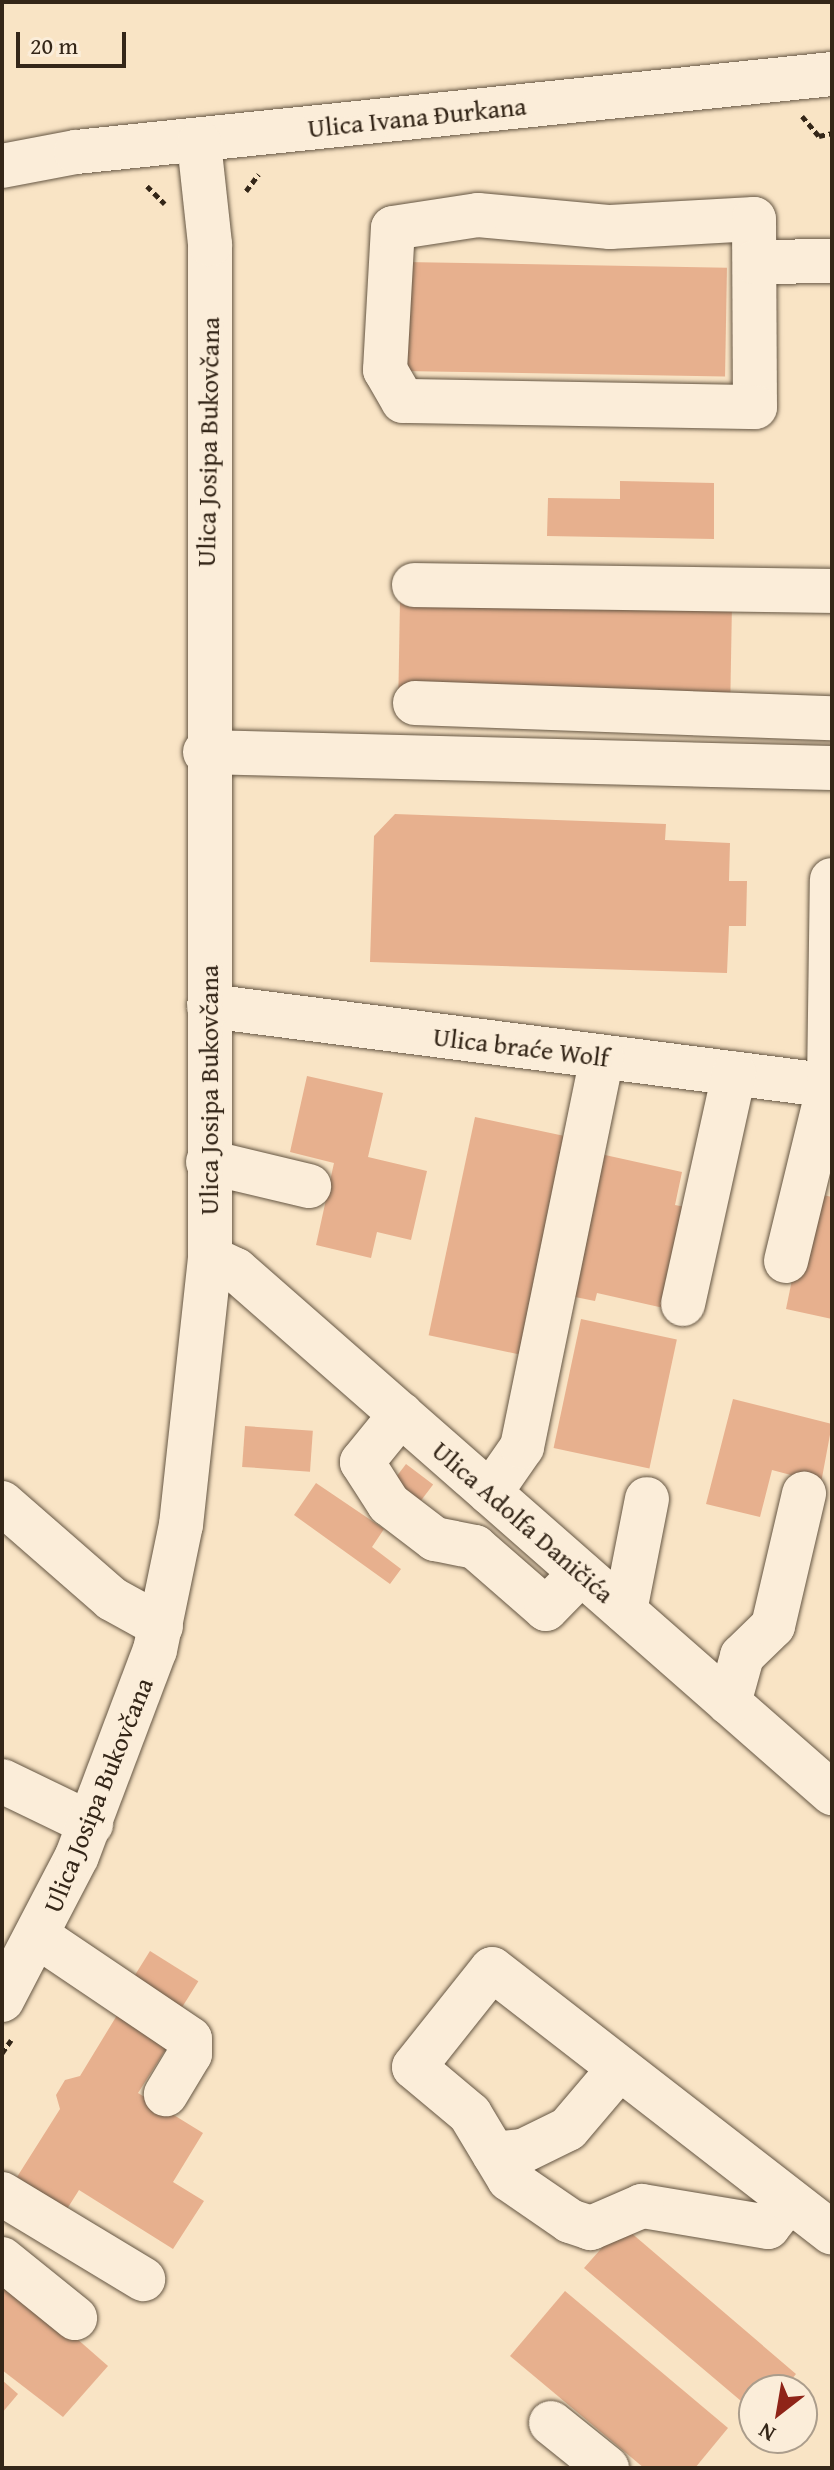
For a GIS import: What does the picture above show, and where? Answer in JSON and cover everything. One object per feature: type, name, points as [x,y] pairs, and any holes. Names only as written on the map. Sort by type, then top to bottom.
[{"type":"street","name":"Ulica Ivana Đurkana","points":[[2,166],[832,74]]},
{"type":"street","name":"Ulica Josipa Bukovčana","points":[[2,2000],[39,1937],[137,1713],[161,1626],[181,1525],[210,1258],[205,752],[210,244],[199,143]]},
{"type":"street","points":[[478,215],[610,227],[754,219],[755,262],[755,407],[403,401],[385,370],[393,228],[478,215]]},
{"type":"street","points":[[755,262],[832,261]]},
{"type":"street","points":[[414,585],[832,591]]},
{"type":"street","points":[[415,703],[832,718]]},
{"type":"street","points":[[205,752],[832,768]]},
{"type":"street","points":[[786,1261],[830,1086],[832,880]]},
{"type":"street","name":"Ulica braće Wolf","points":[[209,1006],[830,1086]]},
{"type":"street","points":[[490,1493],[522,1447],[602,1057]]},
{"type":"street","points":[[683,1304],[734,1074]]},
{"type":"street","points":[[208,1162],[309,1186]]},
{"type":"street","name":"Ulica Adolfa Daničića","points":[[210,1258],[236,1270],[832,1793]]},
{"type":"street","points":[[401,1414],[362,1462],[389,1504],[435,1539],[475,1547],[546,1609],[581,1573]]},
{"type":"street","points":[[729,1703],[742,1656],[773,1626],[804,1494]]},
{"type":"street","points":[[625,1611],[647,1499]]},
{"type":"street","points":[[2,1503],[112,1599],[161,1626]]},
{"type":"street","points":[[2,1781],[91,1824]]},
{"type":"street","points":[[39,1937],[190,2039],[190,2054],[166,2094]]},
{"type":"street","points":[[789,2200],[768,2227],[642,2206],[591,2228],[527,2196],[494,2154],[470,2114],[414,2067],[492,1969],[789,2200],[831,2235]]},
{"type":"street","points":[[494,2154],[523,2151],[568,2129],[619,2069]]},
{"type":"street","points":[[2,2194],[143,2279]]},
{"type":"street","points":[[2,2259],[75,2318]]},
{"type":"street","points":[[551,2423],[607,2468]]},
{"type":"building","points":[[404,262],[727,268],[725,377],[402,371]]},
{"type":"building","points":[[620,481],[714,483],[714,539],[547,536],[548,498],[620,499]]},
{"type":"building","points":[[400,600],[732,606],[730,696],[398,690]]},
{"type":"building","points":[[395,814],[666,824],[665,840],[730,843],[729,881],[747,881],[746,926],[729,926],[727,973],[370,962],[374,836]]},
{"type":"building","points":[[307,1076],[383,1093],[368,1157],[427,1171],[411,1240],[377,1232],[371,1258],[316,1245],[334,1163],[290,1152]]},
{"type":"building","points":[[475,1117],[573,1138],[526,1356],[429,1335]]},
{"type":"building","points":[[596,1153],[682,1172],[675,1205],[690,1208],[668,1309],[597,1293],[595,1301],[565,1295]]},
{"type":"building","points":[[810,1192],[832,1197],[832,1319],[786,1309]]},
{"type":"building","points":[[581,1319],[677,1339],[649,1468],[554,1448]]},
{"type":"building","points":[[733,1399],[832,1424],[821,1483],[772,1470],[760,1517],[706,1504]]},
{"type":"building","points":[[245,1426],[313,1431],[310,1472],[242,1467]]},
{"type":"building","points":[[406,1464],[433,1484],[416,1507],[389,1486]]},
{"type":"building","points":[[316,1483],[384,1529],[372,1547],[401,1569],[390,1584],[294,1515]]},
{"type":"building","points":[[150,1951],[198,1981],[182,2007],[134,1977]]},
{"type":"building","points":[[122,2007],[173,2038],[138,2093],[203,2133],[173,2182],[204,2201],[173,2249],[79,2190],[67,2209],[17,2177],[60,2109],[56,2095],[65,2080],[80,2076]]},
{"type":"building","points":[[622,2225],[796,2374],[738,2374],[738,2398],[584,2268]]},
{"type":"building","points":[[2,2273],[108,2366],[63,2417],[2,2370]]},
{"type":"building","points":[[565,2291],[728,2428],[695,2468],[644,2468],[510,2356]]},
{"type":"building","points":[[2,2380],[18,2394],[2,2413]]}]
